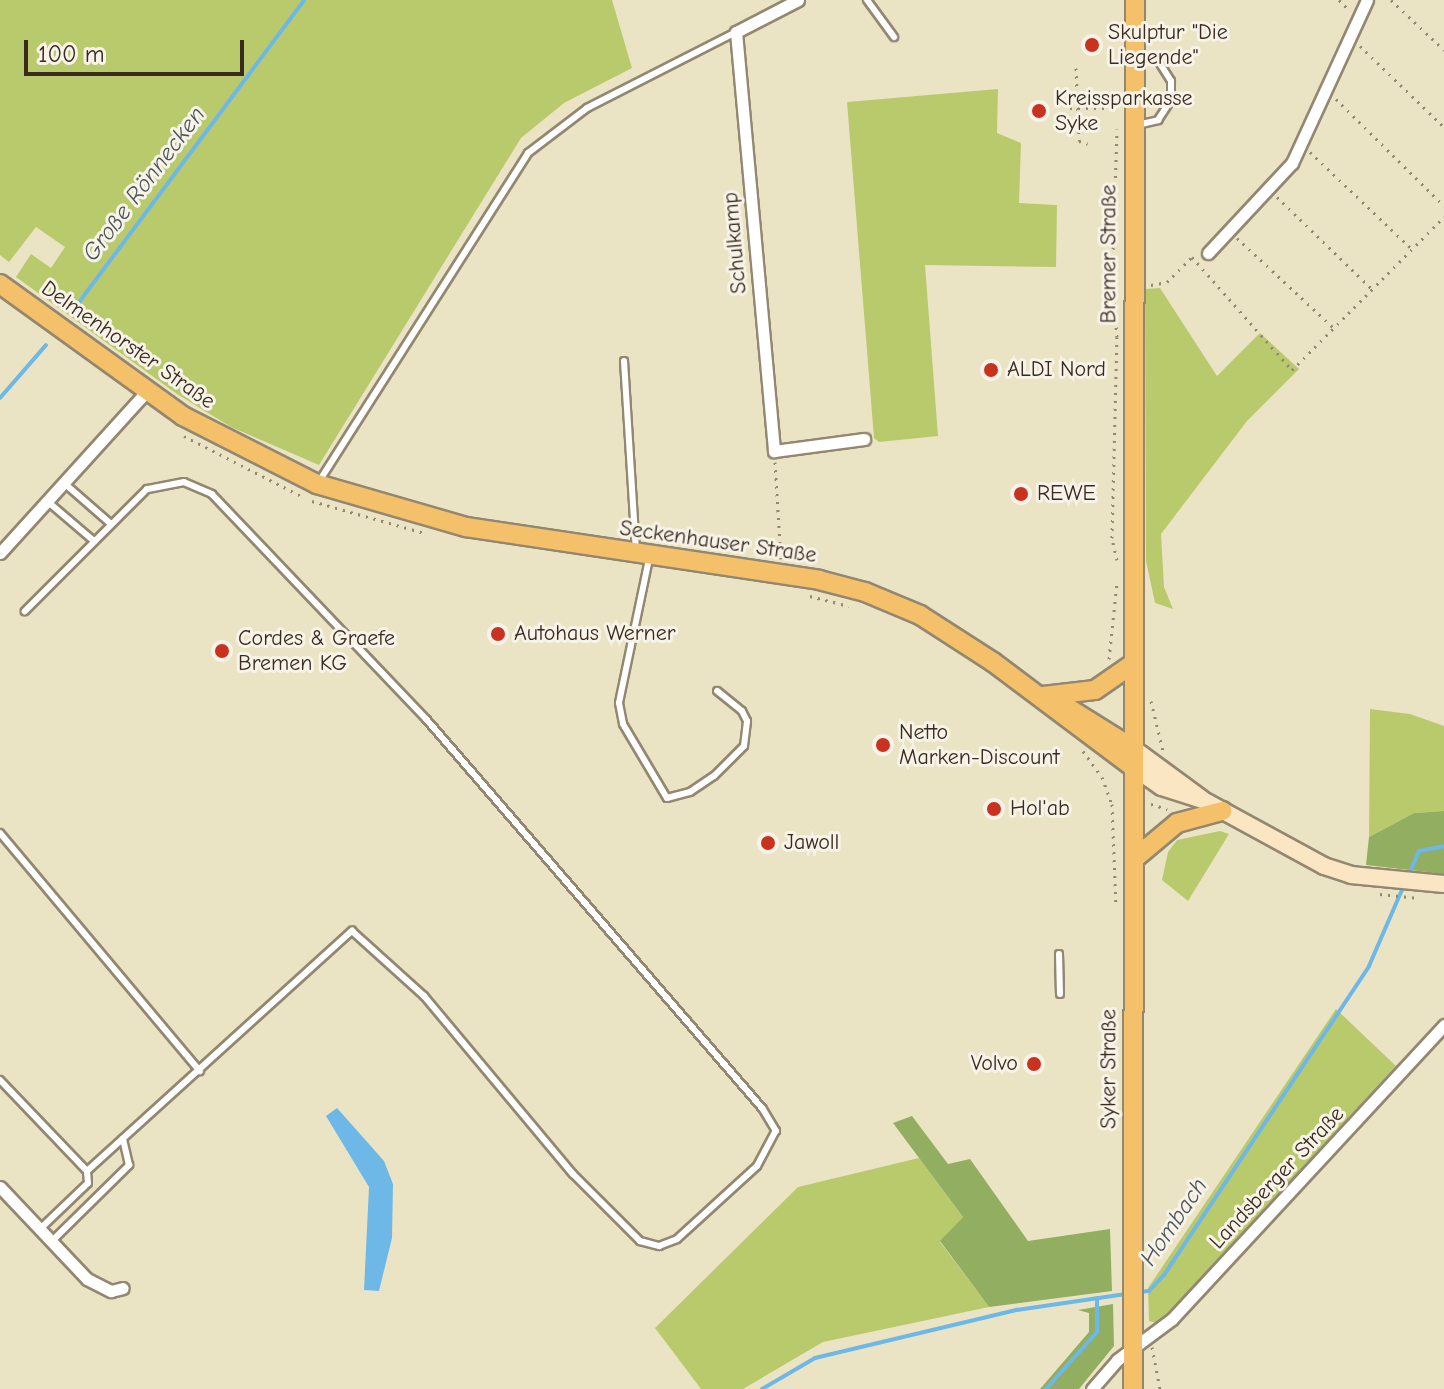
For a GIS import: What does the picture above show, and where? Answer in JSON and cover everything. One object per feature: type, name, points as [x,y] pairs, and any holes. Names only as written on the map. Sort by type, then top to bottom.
[{"type":"main road","name":"Bremer Straße","points":[[1133,758],[1133,287],[1123,122],[1135,0]]},
{"type":"main road","name":"Delmenhorster Straße","points":[[0,284],[146,392],[246,453],[350,496]]},
{"type":"main road","name":"Seckenhauser Straße","points":[[350,496],[466,527],[781,575],[896,603],[1048,699]]},
{"type":"main road","points":[[1048,699],[1095,690],[1134,663]]},
{"type":"main road","points":[[1048,699],[1084,746],[1133,758]]},
{"type":"main road","points":[[1048,699],[1133,758],[1324,866],[1401,889],[1444,884]]},
{"type":"main road","name":"Syker Straße","points":[[1133,758],[1133,1389]]},
{"type":"main road","points":[[1134,859],[1177,823],[1222,811]]},
{"type":"street","points":[[736,32],[798,0]]},
{"type":"street","points":[[1208,253],[1228,228],[1292,163],[1367,0]]},
{"type":"street","name":"Schulkamp","points":[[736,32],[774,451]]},
{"type":"street","points":[[0,553],[146,392]]},
{"type":"street","points":[[774,451],[864,439]]},
{"type":"street","name":"Landsberger Straße","points":[[1092,1389],[1133,1350],[1150,1340],[1444,1025]]},
{"type":"street","points":[[0,1187],[96,1287],[123,1288]]},
{"type":"lane","points":[[867,0],[894,37]]},
{"type":"lane","points":[[317,484],[528,153],[587,108],[736,32]]},
{"type":"lane","points":[[1123,122],[1158,120],[1171,100],[1171,81],[1159,62]]},
{"type":"lane","points":[[624,361],[643,555],[619,703],[623,724],[667,798],[690,792],[714,776],[744,746],[747,721],[742,711],[717,691]]},
{"type":"lane","points":[[64,483],[111,524]]},
{"type":"lane","points":[[25,611],[111,524],[159,484],[196,486],[224,505],[427,720],[762,1108],[776,1131],[757,1166],[677,1239],[659,1246],[640,1241],[573,1174],[424,996],[352,931],[87,1171]]},
{"type":"lane","points":[[47,501],[94,541]]},
{"type":"lane","points":[[0,833],[200,1071]]},
{"type":"lane","points":[[1059,954],[1060,994]]},
{"type":"lane","points":[[0,1080],[87,1171],[88,1183],[40,1229]]},
{"type":"lane","points":[[51,1242],[129,1165],[123,1139]]},
{"type":"path","points":[[1391,0],[1444,50]]},
{"type":"path","points":[[1347,38],[1444,127]]},
{"type":"path","points":[[1076,68],[1072,108],[1079,141],[1088,144]]},
{"type":"path","points":[[1324,91],[1444,206]]},
{"type":"path","points":[[1095,690],[1091,681],[1109,659],[1118,571],[1112,506],[1123,122],[1118,108],[1118,93]]},
{"type":"path","points":[[1072,108],[1118,108]]},
{"type":"path","points":[[1300,145],[1412,249]]},
{"type":"path","points":[[1267,188],[1372,289]]},
{"type":"path","points":[[1192,257],[1292,370],[1444,217]]},
{"type":"path","points":[[1228,228],[1334,328]]},
{"type":"path","points":[[1133,287],[1167,282],[1192,257],[1208,253]]},
{"type":"path","points":[[175,431],[222,460],[323,505]]},
{"type":"path","points":[[774,451],[781,575]]},
{"type":"path","points":[[803,592],[861,609]]},
{"type":"path","points":[[1084,746],[1112,804],[1167,809],[1177,823]]},
{"type":"path","points":[[1150,1340],[1160,1389]]},
{"type":"green space","points":[[0,0],[612,0],[632,68],[564,103],[521,138],[319,465],[231,427],[177,394],[16,277],[31,254],[51,268],[65,247],[36,227],[9,262],[0,255]]},
{"type":"green space","points":[[998,89],[997,133],[1021,143],[1019,203],[1057,205],[1056,267],[925,265],[938,436],[879,442],[874,438],[847,102]]},
{"type":"green space","points":[[1160,288],[1217,376],[1260,333],[1299,369],[1247,421],[1161,534],[1164,587],[1173,609],[1155,603],[1146,561],[1145,289]]},
{"type":"green space","points":[[1370,709],[1410,714],[1444,726],[1444,811],[1414,813],[1369,837]]},
{"type":"green space","points":[[1444,811],[1444,874],[1366,865],[1369,837],[1414,813]]},
{"type":"green space","points":[[1220,831],[1229,834],[1188,901],[1162,880],[1168,852],[1177,840]]},
{"type":"green space","points":[[1336,1009],[1396,1066],[1171,1311],[1156,1323],[1149,1321],[1148,1288]]},
{"type":"green space","points":[[912,1116],[948,1164],[970,1159],[1028,1241],[1110,1229],[1112,1291],[989,1307],[940,1241],[963,1217],[893,1123]]},
{"type":"green space","points":[[919,1158],[963,1217],[940,1242],[989,1307],[823,1342],[743,1389],[701,1389],[655,1328],[798,1187]]},
{"type":"green space","points":[[1113,1304],[1114,1346],[1079,1389],[1040,1389],[1089,1332],[1089,1313],[1078,1310]]},
{"type":"water","points":[[337,1108],[384,1161],[393,1184],[392,1238],[379,1291],[364,1290],[369,1187],[326,1116]]},
{"type":"waterway","name":"Große Rönnecken","points":[[71,313],[304,0]]},
{"type":"waterway","name":"Große Rönnecken","points":[[0,398],[46,345]]},
{"type":"waterway","name":"Hombach","points":[[1408,877],[1419,851],[1444,846]]},
{"type":"waterway","name":"Hombach","points":[[1139,1292],[1149,1291],[1164,1275],[1369,966],[1404,885]]},
{"type":"waterway","name":"Hombach","points":[[762,1389],[815,1358],[1017,1310],[1126,1294]]},
{"type":"waterway","points":[[1046,1389],[1097,1332],[1097,1298]]},
{"type":"place","name":"Skulptur \"Die Liegende\"","points":[[1092,45]]},
{"type":"place","name":"Kreissparkasse Syke","points":[[1039,111]]},
{"type":"place","name":"ALDI Nord","points":[[991,370]]},
{"type":"place","name":"REWE","points":[[1021,494]]},
{"type":"place","name":"Autohaus Werner","points":[[498,634]]},
{"type":"place","name":"Cordes & Graefe Bremen KG","points":[[222,651]]},
{"type":"place","name":"Netto Marken-Discount","points":[[883,745]]},
{"type":"place","name":"Hol'ab","points":[[994,809]]},
{"type":"place","name":"Jawoll","points":[[768,843]]},
{"type":"place","name":"Volvo","points":[[1034,1064]]}]
